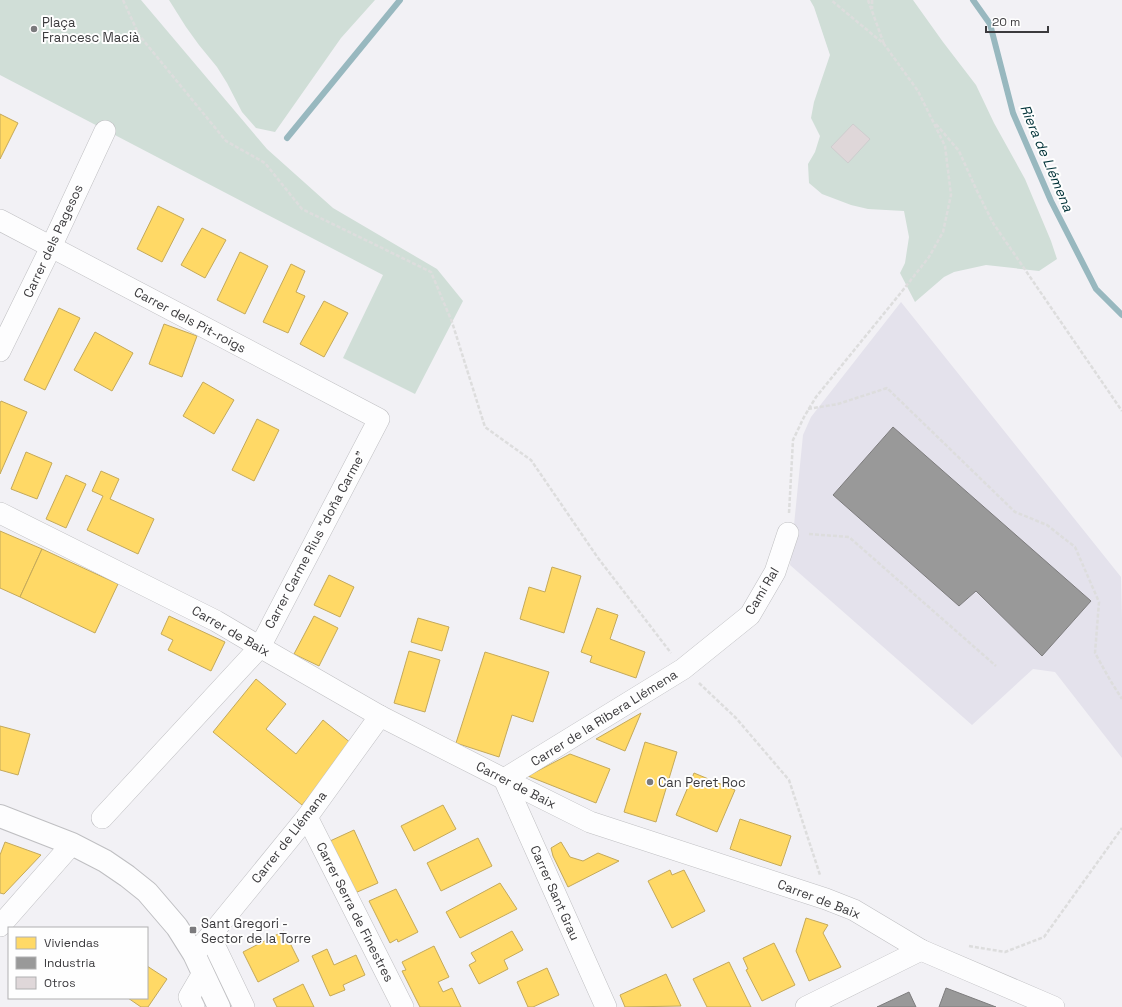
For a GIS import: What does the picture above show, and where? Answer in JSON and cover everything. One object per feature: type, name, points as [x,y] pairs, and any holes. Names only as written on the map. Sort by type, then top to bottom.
[{"type":"main road","points":[[0,816],[72,844],[105,861],[147,892],[177,927],[198,964],[219,1007]]},
{"type":"street","name":"Carrer dels Pagesos","points":[[0,351],[51,247],[105,131]]},
{"type":"street","name":"Carrer dels Pit-roigs","points":[[0,220],[379,419]]},
{"type":"street","name":"Carrer Carme Rius \"doña Carme\"","points":[[102,818],[260,647],[379,419]]},
{"type":"street","name":"Carrer de Baix","points":[[0,514],[216,621],[380,716],[590,822],[826,899],[854,910],[921,950],[1054,1007]]},
{"type":"street","name":"Camí Ral","points":[[683,669],[750,615],[775,572],[788,533]]},
{"type":"street","name":"Carrer de la Ribera Llémena","points":[[504,779],[683,669]]},
{"type":"street","name":"Carrer de Llémana","points":[[194,1007],[189,997],[198,964],[210,936],[307,817],[380,716]]},
{"type":"street","name":"Carrer Sant Grau","points":[[504,779],[606,1007]]},
{"type":"street","name":"Carrer Serra de Finestres","points":[[307,817],[403,1007]]},
{"type":"street","points":[[0,926],[72,844]]},
{"type":"street","points":[[210,936],[244,1007]]},
{"type":"street","points":[[806,1007],[921,950]]},
{"type":"path","points":[[123,0],[138,35],[226,141],[265,163],[302,209],[431,272],[452,322],[485,428],[531,460],[598,558],[683,669],[736,718],[789,780],[819,870],[826,899]]},
{"type":"path","points":[[831,0],[884,44],[918,91],[945,146],[951,195],[943,232],[929,257],[900,295],[816,397],[793,440],[788,533],[849,537],[996,666]]},
{"type":"path","points":[[868,0],[884,44]]},
{"type":"path","points":[[872,0],[873,14]]},
{"type":"path","points":[[933,121],[959,151],[993,223],[1122,411]]},
{"type":"path","points":[[808,410],[838,404],[887,388],[1015,512],[1047,525],[1075,547],[1099,602],[1095,653],[1122,699]]},
{"type":"path","points":[[967,946],[1005,952],[1044,937],[1122,828]]},
{"type":"shaded area","points":[[0,0],[141,0],[267,149],[333,208],[437,269],[463,301],[415,394],[343,358],[383,275],[0,75]]},
{"type":"shaded area","points":[[169,0],[375,0],[341,38],[275,132],[256,128],[242,112],[217,67],[186,27]]},
{"type":"shaded area","points":[[810,0],[913,0],[976,85],[994,123],[1025,179],[1057,259],[1039,271],[986,265],[954,272],[944,277],[915,302],[900,273],[905,263],[909,237],[904,211],[868,209],[851,205],[822,194],[809,183],[808,164],[815,152],[820,136],[811,118],[814,102],[830,55],[814,7]]},
{"type":"shaded area","points":[[901,302],[1121,577],[1122,758],[1055,672],[1033,669],[972,725],[790,565],[803,435],[811,417]]},
{"type":"building: Viviendas","points":[[0,114],[18,123],[0,159]]},
{"type":"building: Viviendas","points":[[158,206],[184,219],[162,262],[137,249]]},
{"type":"building: Viviendas","points":[[202,228],[226,240],[205,278],[181,265]]},
{"type":"building: Viviendas","points":[[240,252],[268,266],[245,314],[217,300]]},
{"type":"building: Viviendas","points":[[291,264],[305,271],[296,292],[305,296],[288,333],[263,322]]},
{"type":"building: Viviendas","points":[[324,301],[348,313],[324,357],[300,344]]},
{"type":"building: Viviendas","points":[[59,308],[80,318],[45,390],[24,380]]},
{"type":"building: Viviendas","points":[[164,324],[197,336],[182,377],[149,364]]},
{"type":"building: Viviendas","points":[[95,332],[133,353],[112,391],[74,370]]},
{"type":"building: Viviendas","points":[[203,382],[234,400],[214,434],[183,416]]},
{"type":"building: Viviendas","points":[[1,401],[27,412],[0,474],[0,403]]},
{"type":"building: Viviendas","points":[[257,419],[279,430],[254,481],[232,470]]},
{"type":"building: Viviendas","points":[[26,452],[52,463],[37,499],[11,489]]},
{"type":"building: Viviendas","points":[[101,471],[119,479],[110,499],[154,519],[138,554],[87,530],[103,496],[92,491]]},
{"type":"building: Viviendas","points":[[66,475],[86,484],[66,528],[46,519]]},
{"type":"building: Viviendas","points":[[0,531],[42,549],[20,597],[0,588]]},
{"type":"building: Viviendas","points":[[42,549],[118,584],[95,633],[20,597]]},
{"type":"building: Viviendas","points":[[552,567],[581,576],[564,633],[520,619],[529,587],[545,592]]},
{"type":"building: Viviendas","points":[[329,575],[354,587],[340,617],[314,605]]},
{"type":"building: Viviendas","points":[[597,608],[618,615],[610,639],[645,652],[636,678],[590,662],[592,656],[581,652]]},
{"type":"building: Viviendas","points":[[169,616],[225,642],[211,671],[168,650],[173,640],[161,634]]},
{"type":"building: Viviendas","points":[[314,616],[338,628],[319,666],[294,654]]},
{"type":"building: Viviendas","points":[[418,618],[449,627],[442,651],[411,642]]},
{"type":"building: Viviendas","points":[[409,651],[440,660],[425,712],[394,703]]},
{"type":"building: Viviendas","points":[[485,652],[549,672],[533,722],[512,715],[499,757],[456,743]]},
{"type":"building: Viviendas","points":[[256,679],[286,704],[266,729],[296,754],[323,720],[352,744],[302,805],[213,732]]},
{"type":"building: Viviendas","points":[[641,713],[625,751],[596,739]]},
{"type":"building: Viviendas","points":[[0,726],[30,734],[18,775],[0,770]]},
{"type":"building: Viviendas","name":"Can Peret Roc","points":[[645,742],[677,752],[656,822],[624,812]]},
{"type":"building: Viviendas","points":[[570,754],[610,769],[596,803],[528,776]]},
{"type":"building: Viviendas","points":[[694,773],[735,790],[717,832],[676,815]]},
{"type":"building: Viviendas","points":[[443,805],[456,829],[414,851],[401,826]]},
{"type":"building: Viviendas","points":[[740,819],[791,836],[781,866],[730,849]]},
{"type":"building: Viviendas","points":[[354,830],[378,883],[355,893],[330,841]]},
{"type":"building: Viviendas","points":[[478,838],[492,866],[441,891],[427,863]]},
{"type":"building: Viviendas","points":[[5,842],[41,855],[4,894],[0,893],[0,855]]},
{"type":"building: Viviendas","points":[[561,842],[570,857],[583,861],[598,853],[619,861],[568,887],[553,856],[551,848]]},
{"type":"building: Viviendas","points":[[670,870],[672,875],[684,870],[705,911],[672,928],[648,881]]},
{"type":"building: Viviendas","points":[[500,883],[517,909],[460,938],[446,912]]},
{"type":"building: Viviendas","points":[[396,889],[418,932],[398,942],[397,939],[390,943],[369,901]]},
{"type":"building: Viviendas","points":[[806,918],[828,925],[823,933],[841,967],[809,981],[796,951]]},
{"type":"building: Viviendas","points":[[284,931],[299,961],[258,982],[243,952]]},
{"type":"building: Viviendas","points":[[512,931],[523,950],[504,960],[508,969],[479,984],[469,965],[476,961],[471,953]]},
{"type":"building: Viviendas","points":[[774,943],[795,985],[762,1001],[746,970],[748,969],[743,958]]},
{"type":"building: Viviendas","points":[[434,946],[449,977],[438,982],[443,992],[452,988],[461,1007],[420,1007],[402,971],[406,970],[402,962]]},
{"type":"building: Viviendas","points":[[327,949],[334,965],[356,955],[365,975],[343,985],[345,990],[330,996],[312,956]]},
{"type":"building: Viviendas","points":[[729,962],[751,1007],[707,1007],[693,979]]},
{"type":"building: Viviendas","points":[[148,967],[167,979],[148,1007],[141,1007],[129,999],[148,999]]},
{"type":"building: Viviendas","points":[[547,968],[559,995],[533,1007],[528,1007],[517,982]]},
{"type":"building: Viviendas","points":[[666,974],[681,1006],[625,1007],[620,995]]},
{"type":"building: Viviendas","points":[[303,984],[314,1007],[277,1007],[273,999]]},
{"type":"building: Industria","points":[[893,427],[1091,601],[1042,656],[976,591],[959,606],[833,495]]},
{"type":"building: Industria","points":[[946,988],[996,1007],[939,1007]]},
{"type":"building: Industria","points":[[909,992],[916,1007],[877,1007]]},
{"type":"building: Otros","points":[[853,124],[870,139],[848,163],[831,147]]},
{"type":"waterway","points":[[287,138],[400,0]]},
{"type":"waterway","name":"Riera de Llémena","points":[[973,0],[990,24],[1013,113],[1051,201],[1096,289],[1122,315]]},
{"type":"place","name":"Plaça Francesc Macià","points":[[34,29]]},
{"type":"place","name":"Can Peret Roc","points":[[650,782]]},
{"type":"place","name":"Sant Gregori - Sector de la Torre","points":[[193,930]]}]
